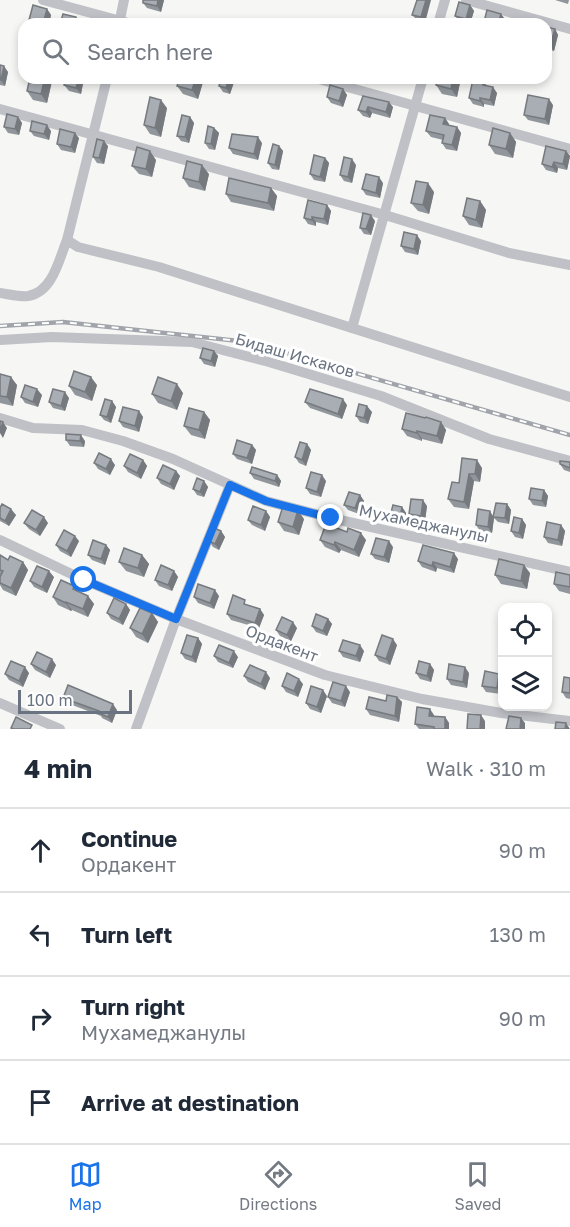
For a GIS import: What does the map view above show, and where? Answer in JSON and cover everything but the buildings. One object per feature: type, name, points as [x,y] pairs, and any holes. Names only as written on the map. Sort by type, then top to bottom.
[{"type":"street","points":[[43,0],[105,18]]},
{"type":"street","points":[[120,18],[124,0]]},
{"type":"street","points":[[440,18],[445,0]]},
{"type":"street","points":[[466,0],[531,18]]},
{"type":"street","points":[[552,24],[570,29]]},
{"type":"street","points":[[0,293],[29,296],[41,290],[54,274],[67,240],[105,84]]},
{"type":"street","points":[[337,84],[570,149]]},
{"type":"street","points":[[352,328],[421,84]]},
{"type":"street","points":[[0,109],[385,215],[508,253],[570,265]]},
{"type":"street","points":[[67,240],[78,247],[159,267],[570,397]]},
{"type":"street","name":"Бидаш Искаков","points":[[0,340],[52,337],[192,342],[269,362],[381,396],[489,439],[570,461]]},
{"type":"street","name":"Мухамеджанулы","points":[[0,418],[33,428],[82,430],[123,441],[173,459],[266,501],[570,572]]},
{"type":"street","points":[[136,729],[176,619],[230,485]]},
{"type":"street","name":"Ордакент","points":[[0,540],[84,580],[176,619],[325,675],[422,699],[570,722]]},
{"type":"street","points":[[0,703],[60,729]]},
{"type":"railway","points":[[0,326],[63,322],[248,342],[570,435]]},
{"type":"route","points":[[84,580],[176,619],[230,485],[266,501],[331,518]]}]
